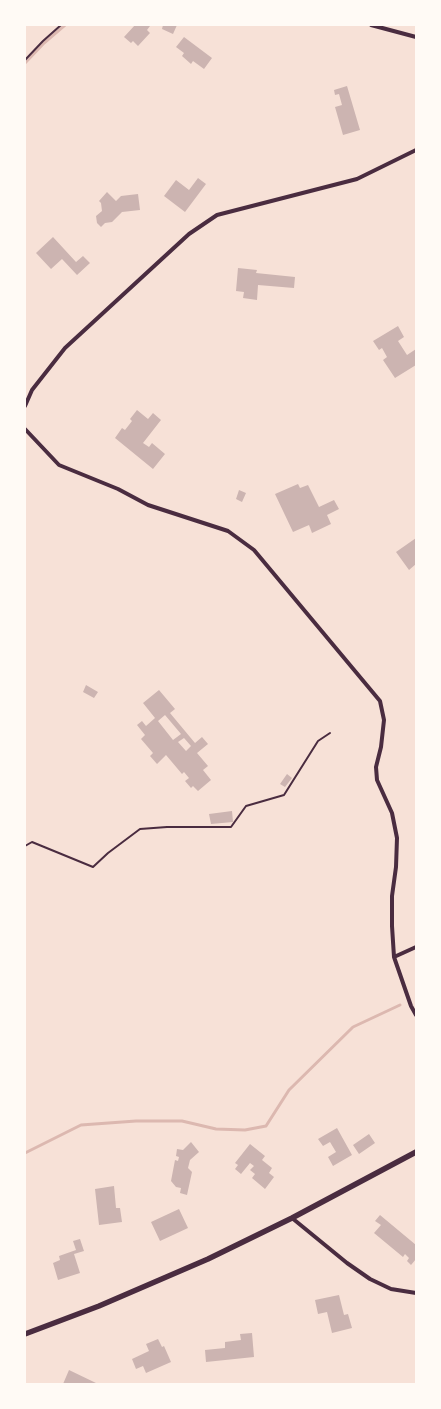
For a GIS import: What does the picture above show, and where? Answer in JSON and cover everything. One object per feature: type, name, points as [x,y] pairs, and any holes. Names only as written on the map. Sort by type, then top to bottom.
[{"type":"street","points":[[371,25],[416,37]]},
{"type":"street","points":[[25,406],[32,390],[65,348],[189,234],[206,222],[217,215],[357,178],[416,150]]},
{"type":"street","points":[[25,429],[59,466],[118,489],[148,505],[228,531],[254,550],[380,701],[384,720],[381,747],[376,767],[377,780],[392,812],[397,838],[396,867],[392,896],[394,957],[411,1006],[416,1015]]},
{"type":"street","points":[[394,957],[416,947]]},
{"type":"street","points":[[25,1334],[99,1306],[187,1268],[292,1218],[416,1152]]},
{"type":"street","points":[[292,1218],[347,1263],[370,1278],[391,1289],[416,1293]]},
{"type":"lane","points":[[25,846],[32,842],[93,867],[140,828],[231,827],[246,806],[284,795],[318,741],[330,733]]},
{"type":"path","points":[[25,60],[61,25]]},
{"type":"building","points":[[135,25],[150,26],[147,30],[150,33],[138,46],[133,41],[131,43],[124,37]]},
{"type":"building","points":[[163,25],[177,25],[173,34],[162,29]]},
{"type":"building","points":[[184,37],[212,58],[204,69],[193,61],[191,64],[182,56],[184,53],[176,47]]},
{"type":"building","points":[[347,86],[360,130],[343,135],[335,107],[342,105],[339,94],[335,95],[334,90]]},
{"type":"building","points":[[198,178],[206,184],[185,212],[164,196],[176,180],[189,190]]},
{"type":"building","points":[[107,192],[116,201],[121,196],[138,194],[140,210],[122,212],[112,222],[105,223],[101,227],[97,223],[96,216],[102,211],[101,203],[99,201]]},
{"type":"building","points":[[53,237],[76,262],[83,256],[90,263],[77,275],[62,259],[51,269],[36,253]]},
{"type":"building","points":[[238,268],[257,270],[256,273],[295,277],[294,288],[258,285],[257,300],[243,298],[244,292],[236,291]]},
{"type":"building","points":[[398,326],[404,337],[398,341],[407,355],[416,349],[416,365],[395,378],[383,360],[387,357],[382,348],[379,350],[373,341]]},
{"type":"building","points":[[137,410],[148,419],[153,413],[161,420],[143,443],[149,447],[152,443],[165,454],[153,469],[115,438],[122,428],[125,430],[132,421],[130,419]]},
{"type":"building","points":[[298,484],[300,488],[308,485],[319,507],[334,500],[339,509],[327,515],[331,524],[312,533],[309,525],[293,532],[275,494]]},
{"type":"building","points":[[239,490],[246,493],[242,502],[236,499]]},
{"type":"building","points":[[416,538],[416,564],[409,570],[396,552]]},
{"type":"building","points":[[86,685],[98,692],[94,698],[83,692]]},
{"type":"building","points":[[159,690],[175,709],[170,713],[195,743],[202,737],[208,744],[197,753],[208,766],[203,770],[211,780],[198,791],[193,786],[191,788],[185,781],[189,778],[184,772],[182,774],[166,755],[157,764],[150,756],[153,753],[141,739],[145,735],[137,725],[142,721],[146,726],[155,718],[143,703]],"holes":[[[165,715],[181,734],[173,740],[158,721]],[[184,738],[191,746],[186,751],[178,742]]]},
{"type":"building","points":[[287,774],[292,778],[285,787],[280,784]]},
{"type":"building","points":[[232,811],[233,822],[211,824],[209,814]]},
{"type":"building","points":[[337,1128],[352,1155],[333,1166],[328,1157],[336,1152],[330,1142],[323,1146],[318,1139]]},
{"type":"building","points":[[369,1134],[375,1143],[359,1154],[353,1145]]},
{"type":"building","points":[[191,1142],[199,1152],[190,1160],[188,1168],[192,1172],[187,1195],[180,1193],[181,1188],[176,1187],[171,1181],[175,1160],[178,1161],[179,1157],[176,1156],[177,1149],[183,1150]]},
{"type":"building","points":[[250,1144],[265,1156],[262,1160],[272,1168],[269,1173],[274,1177],[265,1189],[252,1178],[255,1174],[250,1170],[254,1166],[250,1163],[241,1174],[235,1169],[238,1165],[235,1163]]},
{"type":"building","points":[[114,1186],[116,1208],[120,1208],[122,1222],[99,1225],[95,1189]]},
{"type":"building","points":[[179,1209],[188,1228],[160,1241],[151,1222]]},
{"type":"building","points":[[380,1215],[416,1245],[416,1259],[411,1265],[407,1261],[409,1258],[405,1254],[403,1257],[374,1233],[381,1225],[375,1221]]},
{"type":"building","points":[[80,1239],[84,1251],[74,1254],[80,1273],[58,1280],[53,1263],[60,1260],[59,1256],[76,1250],[73,1241]]},
{"type":"building","points":[[339,1295],[344,1315],[348,1314],[352,1328],[332,1333],[327,1312],[318,1314],[315,1300]]},
{"type":"building","points":[[252,1333],[254,1357],[206,1362],[205,1350],[225,1348],[225,1342],[241,1340],[240,1334]]},
{"type":"building","points":[[158,1339],[162,1347],[164,1346],[171,1362],[146,1373],[143,1366],[136,1369],[132,1359],[149,1351],[146,1344]]},
{"type":"building","points":[[69,1370],[96,1383],[63,1384]]},
{"type":"waterway","points":[[25,63],[44,43],[65,25]]},
{"type":"waterway","points":[[25,1153],[81,1125],[136,1121],[182,1121],[216,1129],[245,1130],[266,1126],[289,1090],[353,1027],[400,1005]]}]
